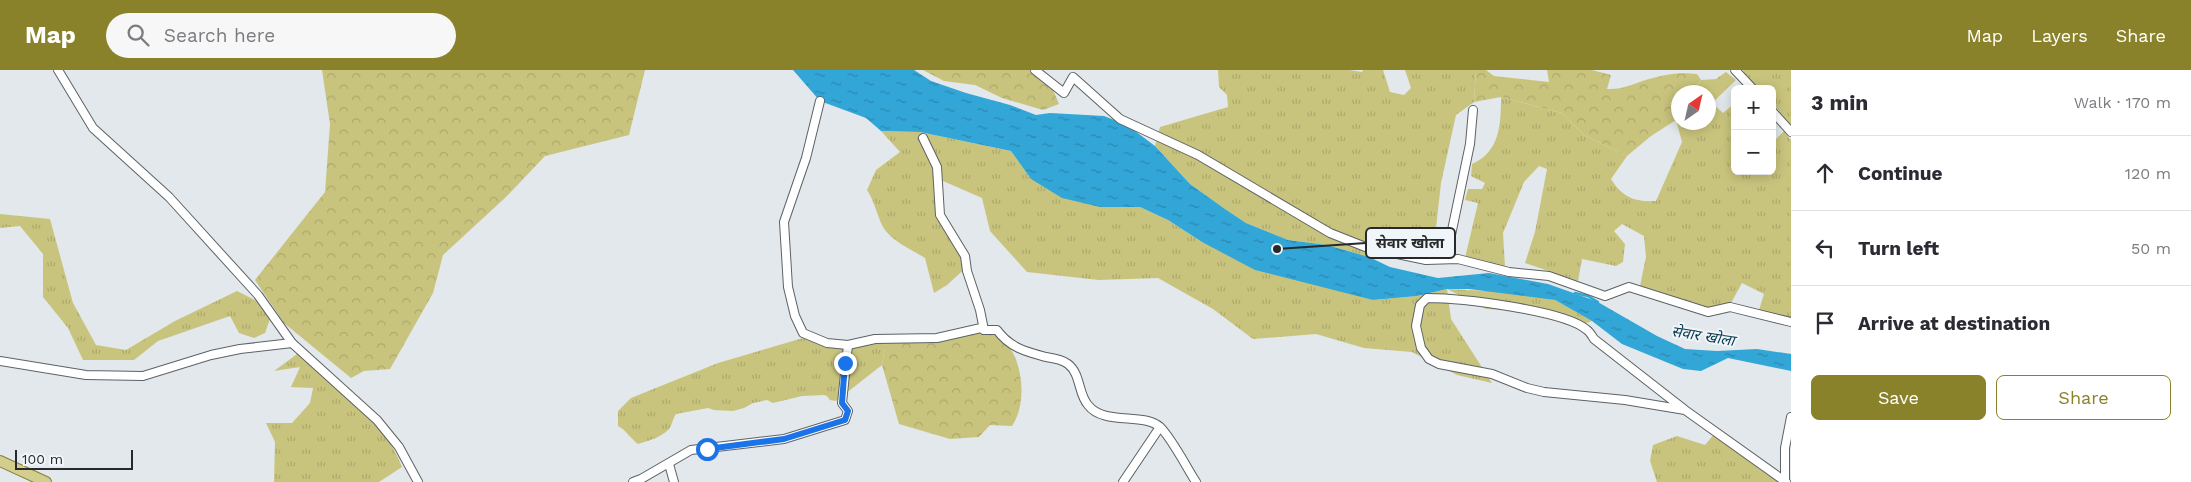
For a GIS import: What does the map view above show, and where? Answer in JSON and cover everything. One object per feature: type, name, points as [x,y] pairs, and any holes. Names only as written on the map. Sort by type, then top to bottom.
[{"type":"main road","points":[[0,461],[46,482]]},
{"type":"street","points":[[58,70],[94,128],[169,197],[258,295],[292,343],[377,420],[399,447],[418,482]]},
{"type":"street","points":[[1035,70],[1064,93],[1073,77],[1120,118],[1198,156],[1330,233],[1368,248],[1426,260],[1458,259],[1509,272],[1549,276],[1605,296],[1630,288],[1708,312],[1730,307],[1791,322]]},
{"type":"street","points":[[1735,70],[1749,85]]},
{"type":"street","points":[[820,101],[806,158],[784,222],[788,287],[795,316],[803,333],[827,343],[848,345],[875,339],[937,338],[981,328],[984,330],[998,330],[1003,339],[1014,347],[1068,364],[1077,375],[1087,405],[1097,413],[1115,418],[1149,422],[1160,427],[1196,482]]},
{"type":"street","points":[[1446,259],[1470,144],[1473,110]]},
{"type":"street","points":[[1776,115],[1791,132]]},
{"type":"street","points":[[923,138],[937,167],[940,215],[965,256],[967,271],[980,310],[984,330]]},
{"type":"street","points":[[1685,410],[1626,400],[1544,392],[1527,388],[1492,374],[1439,364],[1429,359],[1421,348],[1417,337],[1417,315],[1420,304],[1428,298],[1491,304],[1525,308],[1573,322],[1587,330],[1594,339],[1685,410],[1786,481]]},
{"type":"street","points":[[0,361],[86,375],[143,376],[233,350],[292,343]]},
{"type":"street","points":[[633,482],[669,464],[691,450],[784,439],[845,420],[848,411],[842,403],[848,345]]},
{"type":"street","points":[[1786,481],[1785,448],[1791,417]]},
{"type":"street","points":[[1123,482],[1160,427]]},
{"type":"street","points":[[669,464],[674,482]]},
{"type":"green space","points":[[322,70],[645,70],[629,135],[545,156],[506,197],[443,255],[433,293],[390,369],[364,371],[351,378],[284,323],[255,280],[325,192],[330,124]]},
{"type":"green space","points":[[923,70],[1043,70],[1059,104],[1043,110],[1002,98],[975,85],[944,81]]},
{"type":"green space","points":[[1218,70],[1350,70],[1362,72],[1363,70],[1383,70],[1390,92],[1404,95],[1411,88],[1405,70],[1476,70],[1474,102],[1456,115],[1441,183],[1433,255],[1424,257],[1369,257],[1327,245],[1288,240],[1246,223],[1190,184],[1155,146],[1160,127],[1228,107],[1227,95],[1219,87]]},
{"type":"green space","points":[[1476,70],[1486,70],[1494,76],[1549,82],[1547,70],[1592,70],[1611,75],[1607,89],[1625,87],[1675,74],[1697,74],[1701,80],[1698,85],[1671,85],[1671,123],[1651,136],[1627,156],[1584,135],[1562,113],[1501,97],[1474,102]]},
{"type":"green space","points":[[1743,70],[1791,70],[1791,125],[1776,108],[1776,85],[1755,85]]},
{"type":"green space","points":[[1726,72],[1736,80],[1716,99],[1716,85],[1698,85],[1701,80],[1716,79]]},
{"type":"green space","points":[[1501,97],[1562,113],[1584,135],[1627,156],[1611,179],[1625,195],[1642,201],[1656,201],[1682,142],[1679,130],[1716,130],[1716,107],[1723,113],[1731,106],[1731,175],[1776,175],[1776,139],[1784,131],[1791,140],[1791,318],[1759,310],[1764,294],[1742,283],[1731,303],[1709,308],[1640,286],[1646,257],[1644,236],[1622,224],[1614,231],[1625,244],[1623,262],[1616,266],[1582,259],[1578,281],[1525,263],[1535,232],[1547,169],[1539,166],[1524,182],[1503,233],[1505,267],[1465,258],[1478,203],[1465,200],[1468,189],[1482,189],[1485,183],[1471,176],[1472,164],[1488,152],[1497,136]]},
{"type":"green space","points":[[881,131],[920,132],[1011,151],[1031,179],[1100,207],[1140,207],[1168,220],[1202,242],[1332,288],[1373,300],[1417,296],[1447,289],[1451,319],[1492,383],[1457,375],[1412,352],[1364,348],[1316,334],[1253,339],[1213,309],[1158,278],[1099,280],[1027,272],[990,231],[982,198],[943,181],[942,213],[971,263],[947,285],[934,293],[925,258],[900,244],[884,229],[867,190],[876,170],[900,152]]},
{"type":"green space","points":[[0,214],[50,219],[73,303],[96,345],[126,350],[175,321],[237,291],[259,302],[270,319],[265,333],[254,338],[239,333],[230,316],[158,341],[134,360],[83,360],[68,328],[43,297],[43,254],[20,226],[0,228]]},
{"type":"green space","points":[[1447,289],[1509,292],[1555,300],[1592,321],[1578,326],[1528,311],[1486,309]]},
{"type":"green space","points":[[980,329],[996,332],[1011,350],[1017,361],[1022,390],[1019,410],[1012,426],[990,425],[979,437],[950,439],[899,424],[882,365],[886,342]]},
{"type":"green space","points":[[803,338],[845,346],[886,342],[882,365],[836,401],[830,400],[824,395],[802,396],[773,403],[767,400],[753,403],[733,411],[708,408],[676,414],[666,432],[638,444],[618,426],[618,411],[631,398],[718,363]]},
{"type":"green space","points":[[304,349],[373,420],[395,452],[402,467],[379,482],[274,482],[275,442],[266,423],[292,423],[310,403],[313,388],[291,387],[300,367],[274,371]]},
{"type":"green space","points":[[1715,433],[1759,469],[1779,482],[1657,482],[1650,461],[1653,445],[1677,436],[1705,445]]},
{"type":"water","points":[[793,70],[914,70],[931,81],[1010,105],[1036,115],[1050,113],[1104,116],[1127,125],[1155,146],[1190,184],[1225,209],[1246,223],[1288,240],[1327,245],[1369,257],[1390,267],[1438,278],[1489,273],[1548,284],[1596,301],[1657,336],[1685,349],[1717,351],[1757,349],[1791,354],[1791,371],[1728,358],[1701,371],[1683,369],[1622,344],[1592,321],[1555,300],[1469,289],[1447,289],[1417,296],[1373,300],[1255,270],[1202,242],[1168,220],[1140,207],[1100,207],[1062,198],[1031,179],[1011,151],[920,132],[881,131],[866,118],[820,101]]},
{"type":"waterway","name":"सेवार खोला","points":[[1575,293],[1588,296],[1598,302]]},
{"type":"place","name":"सेवार खोला","points":[[1277,249]]},
{"type":"route","points":[[707,449],[784,439],[845,420],[848,411],[842,403],[845,363]]}]
